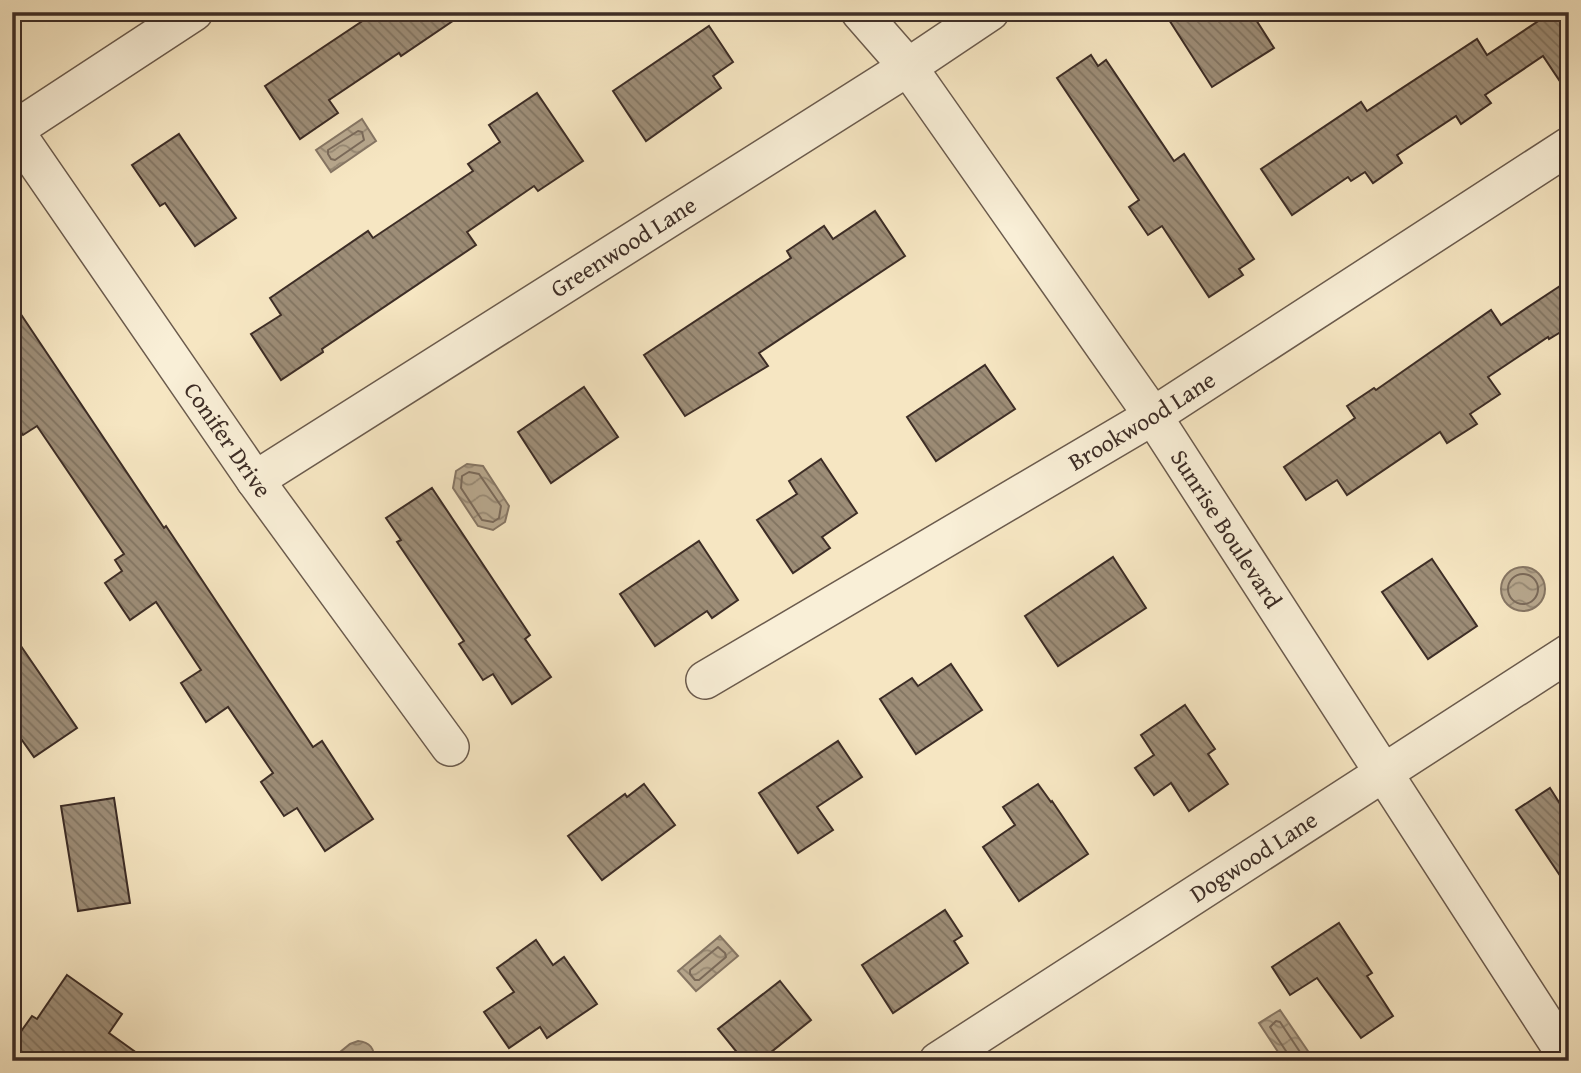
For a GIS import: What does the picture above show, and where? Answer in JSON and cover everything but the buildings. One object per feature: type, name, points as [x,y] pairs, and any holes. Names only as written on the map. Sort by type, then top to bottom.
[{"type":"street","points":[[13,129],[194,12]]},
{"type":"street","name":"Sunrise Boulevard","points":[[860,12],[908,67],[1153,416],[1569,1060]]},
{"type":"street","name":"Greenwood Lane","points":[[255,480],[908,67],[990,12]]},
{"type":"street","name":"Conifer Drive","points":[[13,129],[255,480],[450,747]]},
{"type":"street","name":"Brookwood Lane","points":[[705,680],[1153,416],[1569,146]]},
{"type":"street","name":"Dogwood Lane","points":[[938,1061],[1569,653]]},
{"type":"water","points":[[362,119],[376,141],[331,172],[316,150]]},
{"type":"water","points":[[467,464],[483,466],[509,506],[505,522],[493,530],[478,526],[453,488],[456,471]]},
{"type":"water","points":[[1523,567],[1532,568],[1539,573],[1544,580],[1544,598],[1539,605],[1532,610],[1523,611],[1514,610],[1507,605],[1502,598],[1501,589],[1502,580],[1507,573],[1514,568]]},
{"type":"water","points":[[720,936],[738,956],[696,991],[678,971]]},
{"type":"water","points":[[1280,1010],[1314,1061],[1284,1061],[1259,1023]]},
{"type":"water","points":[[358,1041],[371,1046],[374,1061],[329,1061],[350,1044]]}]
